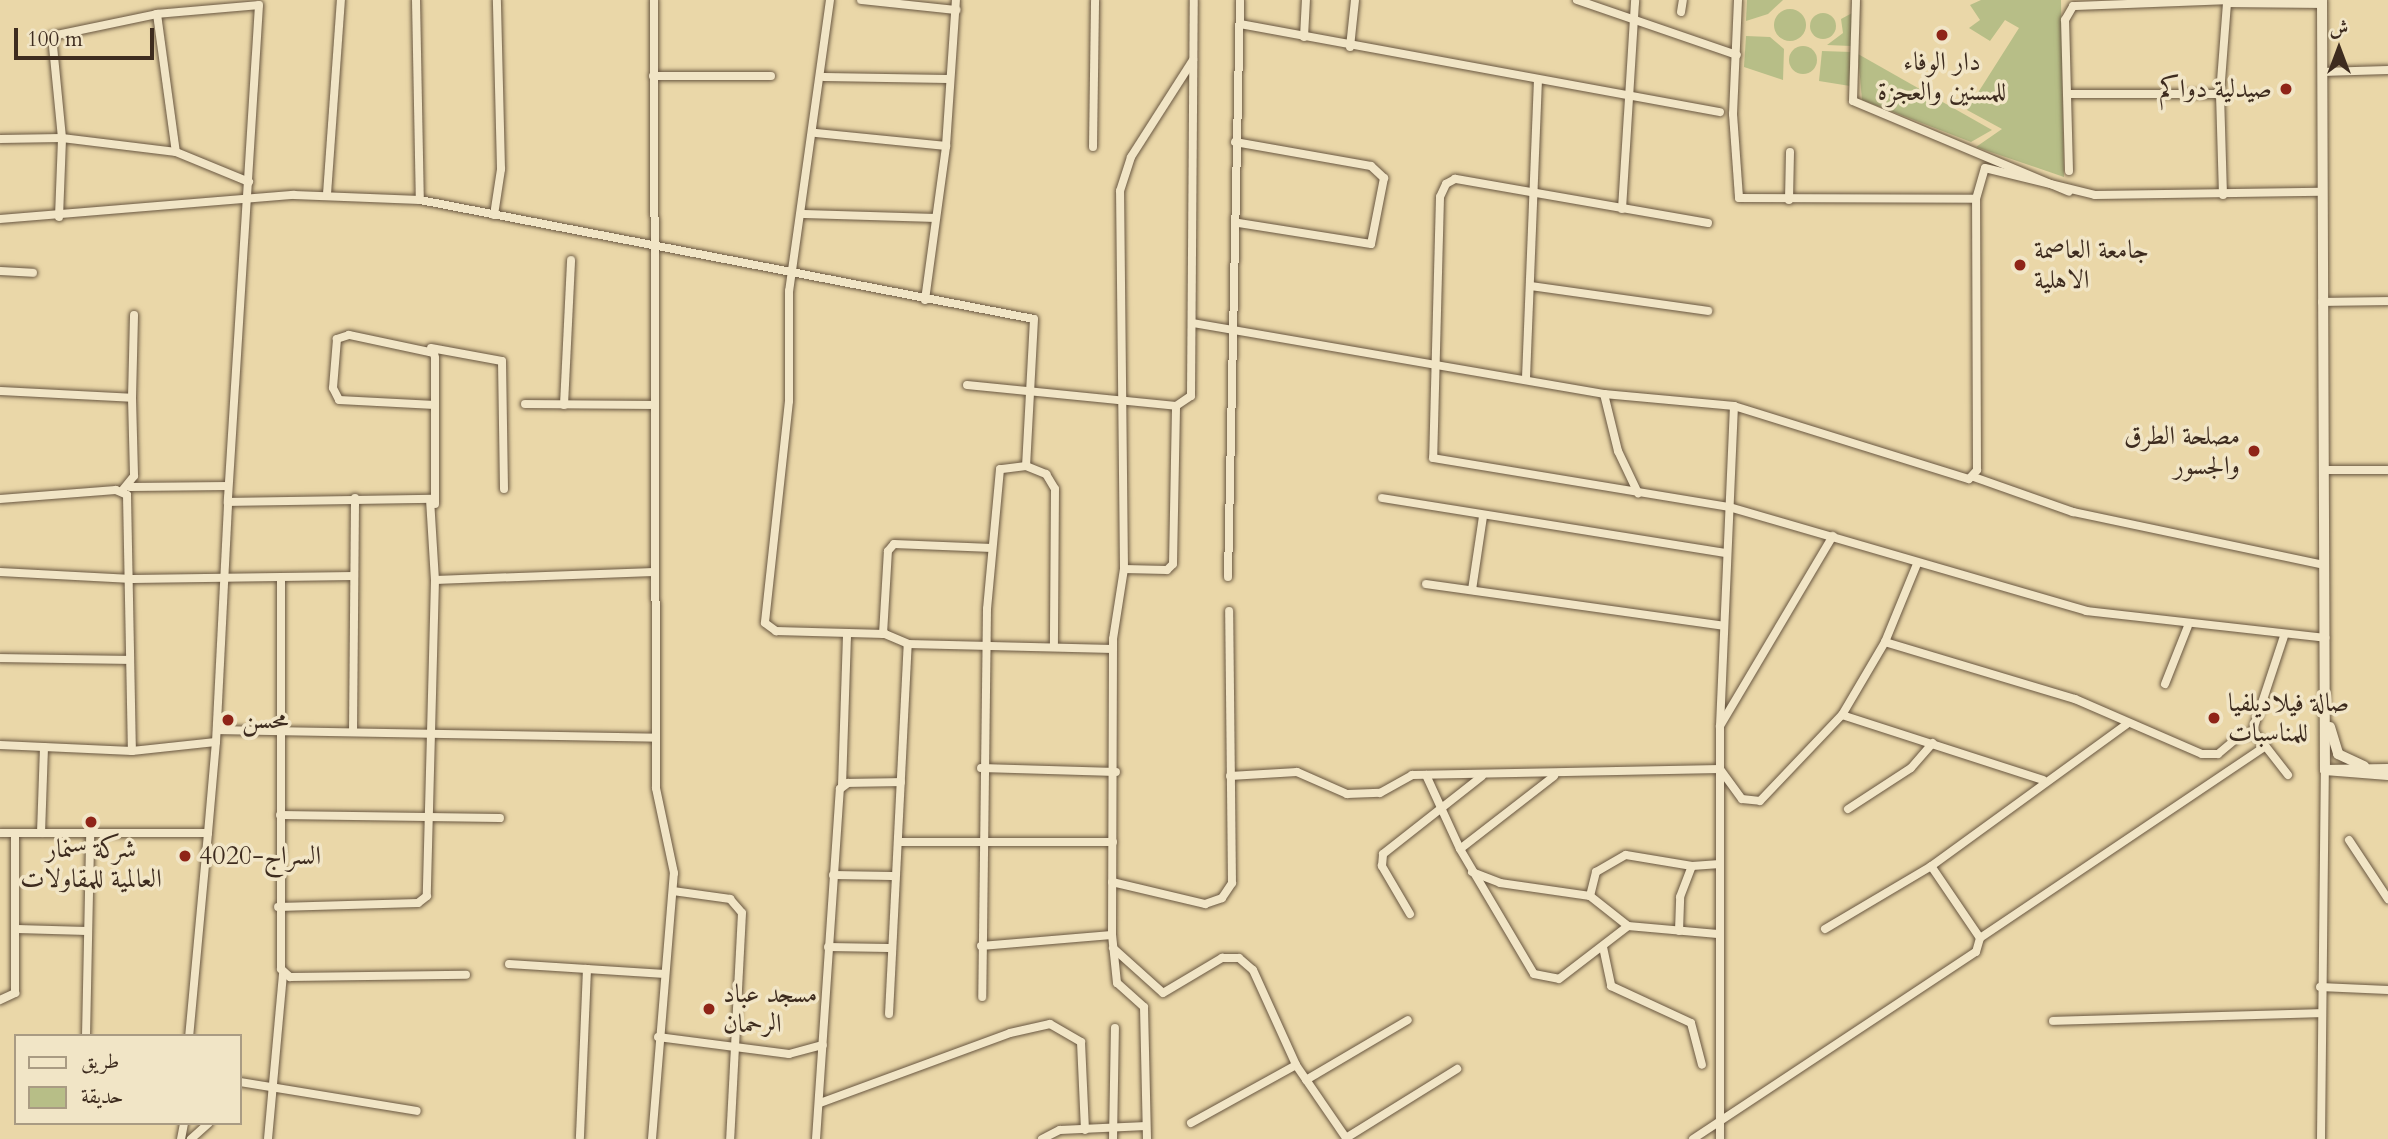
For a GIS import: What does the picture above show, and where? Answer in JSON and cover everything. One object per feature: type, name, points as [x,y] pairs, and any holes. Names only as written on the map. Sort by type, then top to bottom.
[{"type":"street","points":[[327,194],[341,0]]},
{"type":"street","points":[[416,0],[420,200]]},
{"type":"street","points":[[494,215],[501,169],[498,0]]},
{"type":"street","points":[[652,1139],[658,1037],[673,891],[672,852],[656,788],[654,0]]},
{"type":"street","points":[[830,0],[824,77],[793,275],[789,401],[763,617],[776,631],[883,634],[908,644],[1113,649]]},
{"type":"street","points":[[862,0],[956,10]]},
{"type":"street","points":[[925,300],[946,146],[948,79],[956,0]]},
{"type":"street","points":[[1093,147],[1095,0]]},
{"type":"street","points":[[1124,569],[1164,570],[1173,564],[1176,406],[1193,391],[1194,0]]},
{"type":"street","points":[[1228,577],[1239,223],[1235,142],[1240,0]]},
{"type":"street","points":[[1304,37],[1306,0]]},
{"type":"street","points":[[1350,47],[1355,0]]},
{"type":"street","points":[[1577,0],[1591,2],[1633,20],[1737,55]]},
{"type":"street","points":[[1622,209],[1635,0]]},
{"type":"street","points":[[1681,12],[1684,0]]},
{"type":"street","points":[[1738,0],[1735,194],[1745,201],[1976,199]]},
{"type":"street","points":[[1856,0],[1853,101],[2068,192]]},
{"type":"street","points":[[2223,195],[2220,94],[2227,1]]},
{"type":"street","points":[[2069,171],[2065,20],[2073,6],[2227,1],[2322,2],[2326,770],[2320,987],[2321,1139]]},
{"type":"street","points":[[59,217],[62,138],[52,36],[157,14],[259,5],[250,198],[222,578],[217,730],[189,1034]]},
{"type":"street","points":[[157,14],[176,152]]},
{"type":"street","points":[[1240,24],[1350,47],[1720,112]]},
{"type":"street","points":[[1147,1139],[1144,1007],[1117,984],[1112,948],[1116,772],[1113,649],[1124,569],[1122,179],[1193,60]]},
{"type":"street","points":[[2322,72],[2388,70]]},
{"type":"street","points":[[653,76],[771,76]]},
{"type":"street","points":[[824,77],[948,79]]},
{"type":"street","points":[[1526,378],[1538,80]]},
{"type":"street","points":[[2067,94],[2220,94]]},
{"type":"street","points":[[816,133],[946,146]]},
{"type":"street","points":[[0,139],[62,138],[176,152],[249,182]]},
{"type":"street","points":[[1235,142],[1371,166],[1384,178],[1371,244],[1239,223]]},
{"type":"street","points":[[1789,201],[1790,152]]},
{"type":"street","points":[[1974,477],[1976,199],[1979,176],[1992,167],[2068,192],[2223,195],[2321,192]]},
{"type":"street","points":[[1709,223],[1455,179],[1446,184],[1433,365],[1433,458],[1729,507],[1833,536],[2021,596],[2188,626],[2325,638]]},
{"type":"street","points":[[0,219],[59,217],[250,198],[327,194],[420,200],[1034,320],[1026,466]]},
{"type":"street","points":[[804,214],[936,218]]},
{"type":"street","points":[[564,405],[571,260]]},
{"type":"street","points":[[0,271],[33,273]]},
{"type":"street","points":[[1531,286],[1708,311]]},
{"type":"street","points":[[2322,302],[2388,301]]},
{"type":"street","points":[[132,751],[132,579],[126,489],[134,315]]},
{"type":"street","points":[[1193,323],[1433,365],[1526,378],[1604,394],[1734,406],[1962,479],[1974,477],[2073,512],[2324,565]]},
{"type":"street","points":[[435,405],[345,404],[333,388],[335,344],[343,336],[502,361],[504,489]]},
{"type":"street","points":[[278,907],[423,900],[429,890],[432,816],[429,732],[435,580],[435,405],[430,348]]},
{"type":"street","points":[[967,385],[1176,406]]},
{"type":"street","points":[[0,391],[132,398]]},
{"type":"street","points":[[1604,394],[1618,451],[1638,493]]},
{"type":"street","points":[[525,404],[654,405]]},
{"type":"street","points":[[1720,1139],[1720,726],[1725,552],[1734,406]]},
{"type":"street","points":[[982,997],[981,768],[984,644],[1000,469],[1026,466],[1046,474],[1055,489],[1054,647]]},
{"type":"street","points":[[2323,470],[2388,470]]},
{"type":"street","points":[[0,499],[126,489],[228,486]]},
{"type":"street","points":[[353,732],[355,498]]},
{"type":"street","points":[[228,502],[426,498],[435,504]]},
{"type":"street","points":[[1382,498],[1725,552]]},
{"type":"street","points":[[1472,590],[1483,516]]},
{"type":"street","points":[[1720,726],[1833,536]]},
{"type":"street","points":[[883,634],[888,551],[894,544],[992,548]]},
{"type":"street","points":[[1720,769],[1742,799],[1760,801],[1842,715],[1885,642],[1917,564]]},
{"type":"street","points":[[0,572],[132,579],[354,576]]},
{"type":"street","points":[[435,580],[654,572]]},
{"type":"street","points":[[268,1139],[283,973],[278,907],[281,577]]},
{"type":"street","points":[[1426,583],[1723,626]]},
{"type":"street","points":[[1112,882],[1205,904],[1222,898],[1233,866],[1228,611]]},
{"type":"street","points":[[2165,684],[2188,626]]},
{"type":"street","points":[[816,1139],[828,947],[842,786],[847,633]]},
{"type":"street","points":[[1885,642],[2075,699],[2127,724],[2208,755],[2252,733],[2284,636]]},
{"type":"street","points":[[889,1014],[892,876],[898,842],[908,644]]},
{"type":"street","points":[[0,658],[130,660]]},
{"type":"street","points":[[2325,706],[2336,750],[2364,766]]},
{"type":"street","points":[[1842,715],[2043,780]]},
{"type":"street","points":[[1825,929],[1931,866],[2043,780],[2127,724]]},
{"type":"street","points":[[217,730],[656,738]]},
{"type":"street","points":[[2252,733],[2266,746],[2288,775]]},
{"type":"street","points":[[0,745],[132,751],[216,742]]},
{"type":"street","points":[[1848,809],[1911,768],[1933,743]]},
{"type":"street","points":[[1693,1139],[1976,952],[1980,938],[2266,746]]},
{"type":"street","points":[[41,834],[44,747]]},
{"type":"street","points":[[2326,770],[2364,766],[2388,769]]},
{"type":"street","points":[[981,768],[1116,772]]},
{"type":"street","points":[[1230,776],[1297,772],[1347,794],[1380,793],[1406,776],[1554,776],[1720,769]]},
{"type":"street","points":[[2326,770],[2388,775]]},
{"type":"street","points":[[1426,775],[1472,872],[1541,978],[1559,978],[1628,926]]},
{"type":"street","points":[[1410,914],[1381,859],[1388,845],[1482,776]]},
{"type":"street","points":[[1460,849],[1554,776]]},
{"type":"street","points":[[842,786],[901,782]]},
{"type":"street","points":[[280,815],[500,818]]},
{"type":"street","points":[[0,833],[90,837],[208,834]]},
{"type":"street","points":[[0,1000],[15,993],[15,834]]},
{"type":"street","points":[[86,1034],[90,837]]},
{"type":"street","points":[[2349,840],[2388,899]]},
{"type":"street","points":[[898,842],[1113,842]]},
{"type":"street","points":[[1590,896],[1597,872],[1626,855],[1692,866],[1720,864]]},
{"type":"street","points":[[1679,930],[1680,897],[1692,866]]},
{"type":"street","points":[[1931,866],[1980,938]]},
{"type":"street","points":[[1472,872],[1500,883],[1590,896],[1628,926],[1718,934]]},
{"type":"street","points":[[834,875],[892,876]]},
{"type":"street","points":[[673,891],[730,899],[742,913],[730,1139]]},
{"type":"street","points":[[17,929],[88,931]]},
{"type":"street","points":[[981,946],[1112,935]]},
{"type":"street","points":[[828,947],[889,948]]},
{"type":"street","points":[[1602,947],[1611,986],[1691,1023],[1702,1065]]},
{"type":"street","points":[[1112,948],[1163,993],[1222,958],[1239,958],[1253,970],[1296,1065],[1345,1139],[1457,1069]]},
{"type":"street","points":[[509,964],[665,974]]},
{"type":"street","points":[[583,1139],[587,969]]},
{"type":"street","points":[[283,973],[466,975]]},
{"type":"street","points":[[2320,987],[2388,990]]},
{"type":"street","points":[[2053,1021],[2321,1013]]},
{"type":"street","points":[[1306,1080],[1408,1020]]},
{"type":"street","points":[[820,1103],[1010,1033],[1050,1024],[1070,1030],[1081,1042],[1084,1130]]},
{"type":"street","points":[[1113,1135],[1115,1028]]},
{"type":"street","points":[[658,1037],[736,1042],[752,1051],[789,1054],[823,1045]]},
{"type":"street","points":[[1191,1123],[1296,1065]]},
{"type":"street","points":[[242,1082],[417,1111]]},
{"type":"street","points":[[191,1139],[207,1125]]},
{"type":"street","points":[[1042,1139],[1084,1130],[1113,1135],[1146,1126]]},
{"type":"green space","points":[[1747,0],[1783,0],[1768,14],[1746,21]]},
{"type":"green space","points":[[1981,0],[2061,0],[2064,177],[1976,147],[2002,129],[1967,110],[2019,28],[2005,20],[1990,41],[1969,28],[1980,20],[1970,5]]},
{"type":"green space","points":[[1790,9],[1801,14],[1806,25],[1801,36],[1790,41],[1779,36],[1774,25],[1779,14]]},
{"type":"green space","points":[[1854,12],[1851,46],[1827,45],[1843,33],[1841,19]]},
{"type":"green space","points":[[1823,13],[1832,17],[1836,26],[1832,35],[1823,39],[1814,35],[1810,26],[1814,17]]},
{"type":"green space","points":[[1746,36],[1770,37],[1784,49],[1783,80],[1744,67]]},
{"type":"green space","points":[[1803,46],[1813,50],[1817,60],[1813,70],[1803,74],[1793,70],[1789,60],[1793,50]]},
{"type":"green space","points":[[1822,51],[1851,52],[1850,86],[1819,81]]},
{"type":"green space","points":[[1858,54],[1992,130],[1971,142],[1862,100]]},
{"type":"place","name":"دار الوفاء للمسنين والعجزة","points":[[1942,35]]},
{"type":"place","name":"صيدلية دواكم","points":[[2286,89]]},
{"type":"place","name":"جامعة العاصمة الاهلية","points":[[2020,265]]},
{"type":"place","name":"مصلحة الطرق والجسور","points":[[2254,451]]},
{"type":"place","name":"صالة فيلاديلفيا للمناسبات","points":[[2214,718]]},
{"type":"place","name":"محسن","points":[[228,720]]},
{"type":"place","name":"شركة سنمار العالمية للمقاولات","points":[[91,822]]},
{"type":"place","name":"السراج-4020","points":[[185,856]]},
{"type":"place","name":"مسجد عباد الرحمان","points":[[709,1009]]}]
